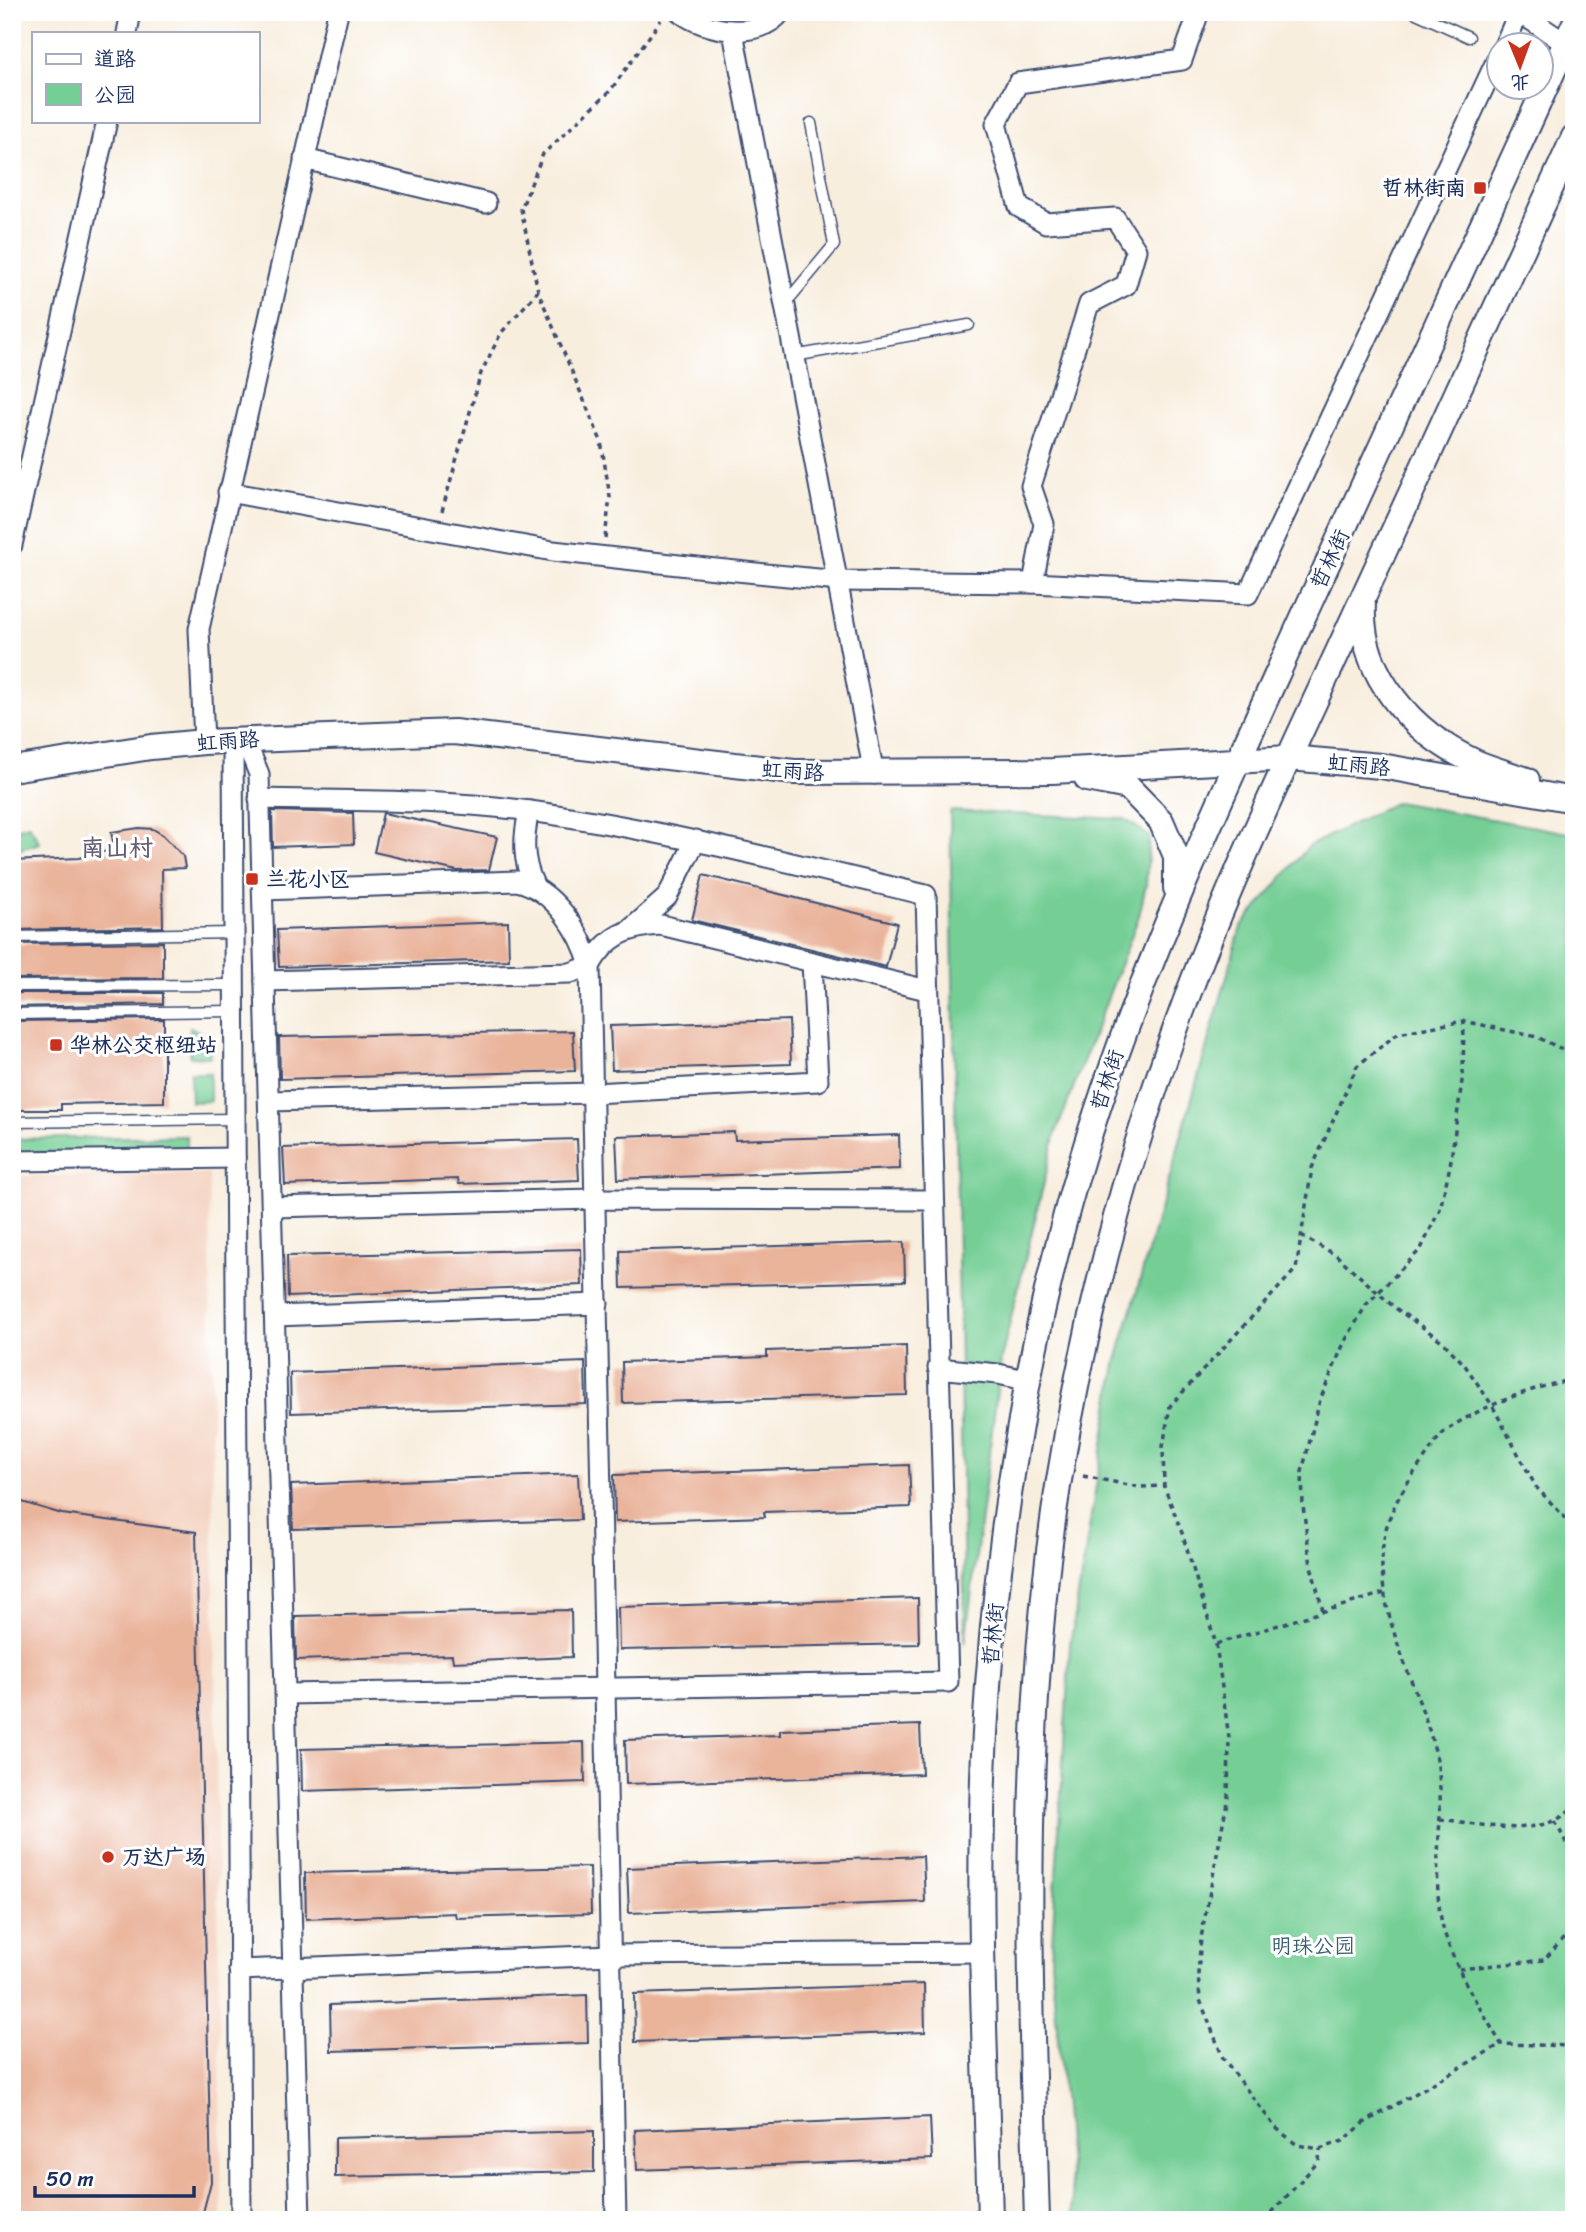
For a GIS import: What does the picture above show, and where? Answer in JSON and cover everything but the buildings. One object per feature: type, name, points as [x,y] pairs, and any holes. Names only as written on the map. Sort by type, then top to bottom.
[{"type":"street","points":[[127,32],[131,12]]},
{"type":"street","points":[[204,742],[199,629],[338,12]]},
{"type":"street","points":[[680,12],[690,20],[733,32],[776,19],[781,12]]},
{"type":"street","points":[[1033,583],[1045,524],[1031,486],[1089,304],[1126,285],[1136,250],[1115,218],[1046,223],[1019,208],[996,124],[1018,83],[1182,60],[1199,12]]},
{"type":"street","points":[[1510,32],[1519,12],[1570,34]]},
{"type":"street","points":[[733,32],[874,774]]},
{"type":"street","name":"哲林街","points":[[990,2220],[983,1952],[985,1732],[995,1608],[1030,1381],[1067,1210],[1101,1095],[1137,992],[1174,902],[1570,34]]},
{"type":"street","points":[[228,492],[437,530],[602,556],[839,581],[1033,583],[1248,594],[1484,89]]},
{"type":"street","points":[[12,545],[107,122]]},
{"type":"street","points":[[1037,2220],[1029,1930],[1032,1737],[1043,1612],[1062,1470],[1090,1329],[1148,1109],[1213,930],[1574,137]]},
{"type":"street","points":[[304,159],[486,203]]},
{"type":"street","points":[[1364,596],[1365,636],[1379,681],[1427,734],[1475,762],[1574,798]]},
{"type":"street","name":"虹雨路","points":[[24,766],[204,742],[454,732],[794,772],[874,774],[1052,771],[1289,758],[1381,766],[1574,798]]},
{"type":"street","points":[[233,741],[250,752],[259,774],[300,2220]]},
{"type":"street","points":[[233,741],[241,2220]]},
{"type":"street","points":[[12,779],[24,766]]},
{"type":"street","points":[[1052,771],[1128,787],[1161,821],[1176,856],[1178,877],[1174,902]]},
{"type":"street","points":[[259,799],[429,803],[529,811],[696,840],[926,895],[948,1682],[286,1693]]},
{"type":"street","points":[[529,811],[524,833],[524,854],[534,885],[584,942],[590,966],[616,2220]]},
{"type":"street","points":[[265,981],[570,973],[590,966],[600,948],[667,897],[696,840]]},
{"type":"street","points":[[262,890],[517,881],[534,885]]},
{"type":"street","points":[[575,930],[589,936],[661,925],[927,990]]},
{"type":"street","points":[[269,1101],[593,1093],[818,1081],[812,962]]},
{"type":"street","points":[[12,1161],[235,1158]]},
{"type":"street","points":[[272,1207],[595,1199],[933,1200]]},
{"type":"street","points":[[275,1316],[598,1304]]},
{"type":"street","points":[[938,1368],[987,1372],[1030,1381]]},
{"type":"street","points":[[239,1970],[611,1955],[983,1952]]},
{"type":"lane","points":[[1413,12],[1469,37]]},
{"type":"lane","points":[[784,306],[834,245],[811,123]]},
{"type":"lane","points":[[793,356],[970,326]]},
{"type":"lane","points":[[12,937],[233,933]]},
{"type":"lane","points":[[12,986],[233,985]]},
{"type":"lane","points":[[12,1014],[233,1011]]},
{"type":"lane","points":[[12,1122],[234,1119]]},
{"type":"path","points":[[602,556],[610,497],[601,441],[538,291],[521,209],[543,154],[610,91],[666,12]]},
{"type":"path","points":[[437,530],[481,373],[501,333],[538,291]]},
{"type":"path","points":[[1323,1611],[1311,1566],[1303,1506],[1302,1472],[1325,1388],[1344,1343],[1366,1305],[1422,1249],[1440,1209],[1450,1166],[1463,1074],[1464,1021]]},
{"type":"path","points":[[1574,1055],[1536,1037],[1464,1021],[1398,1033],[1357,1066],[1312,1168],[1296,1269],[1170,1406],[1163,1447],[1164,1486],[1182,1532],[1216,1644],[1229,1738],[1228,1797],[1201,1938],[1198,1973],[1200,2000],[1223,2058],[1275,2127],[1297,2145],[1320,2150],[1343,2141],[1364,2123],[1501,2045],[1574,2046]]},
{"type":"path","points":[[1301,1236],[1336,1255],[1378,1292],[1442,1340],[1464,1364],[1492,1405],[1536,1488],[1574,1527]]},
{"type":"path","points":[[1501,2045],[1459,1969],[1439,1906],[1440,1819],[1435,1748],[1414,1694],[1384,1593],[1380,1547],[1387,1517],[1445,1431],[1492,1405],[1574,1380]]},
{"type":"path","points":[[1062,1470],[1139,1487],[1164,1486]]},
{"type":"path","points":[[1216,1644],[1384,1593]]},
{"type":"path","points":[[1440,1819],[1520,1828],[1555,1821],[1574,1807]]},
{"type":"path","points":[[1555,1821],[1574,1858]]},
{"type":"path","points":[[1459,1969],[1544,1960],[1574,1927]]},
{"type":"path","points":[[1265,2220],[1319,2161],[1320,2150]]},
{"type":"shaded area","name":"万达广场","points":[[209,1174],[222,2220],[12,2220],[12,1176]]},
{"type":"green space","name":"明珠公园","points":[[1396,802],[1574,834],[1574,2220],[1074,2220],[1051,1961],[1070,1645],[1116,1364],[1241,927],[1309,846]]},
{"type":"green space","points":[[950,811],[1125,819],[1149,836],[1146,885],[1139,916],[1056,1133],[1001,1359],[965,1644]]},
{"type":"green space","points":[[29,825],[40,843],[12,852],[12,830]]},
{"type":"green space","points":[[190,1027],[205,1038],[210,1057],[190,1057]]},
{"type":"green space","points":[[190,1073],[210,1073],[210,1101],[191,1102]]},
{"type":"green space","points":[[187,1136],[187,1151],[12,1153],[12,1139]]},
{"type":"place","name":"哲林街南","points":[[1480,188]]},
{"type":"place","name":"兰花小区","points":[[252,879]]},
{"type":"place","name":"华林公交枢纽站","points":[[56,1045]]},
{"type":"place","name":"万达广场","points":[[108,1857]]},
{"type":"district","name":"南山村","points":[[117,848]]}]
